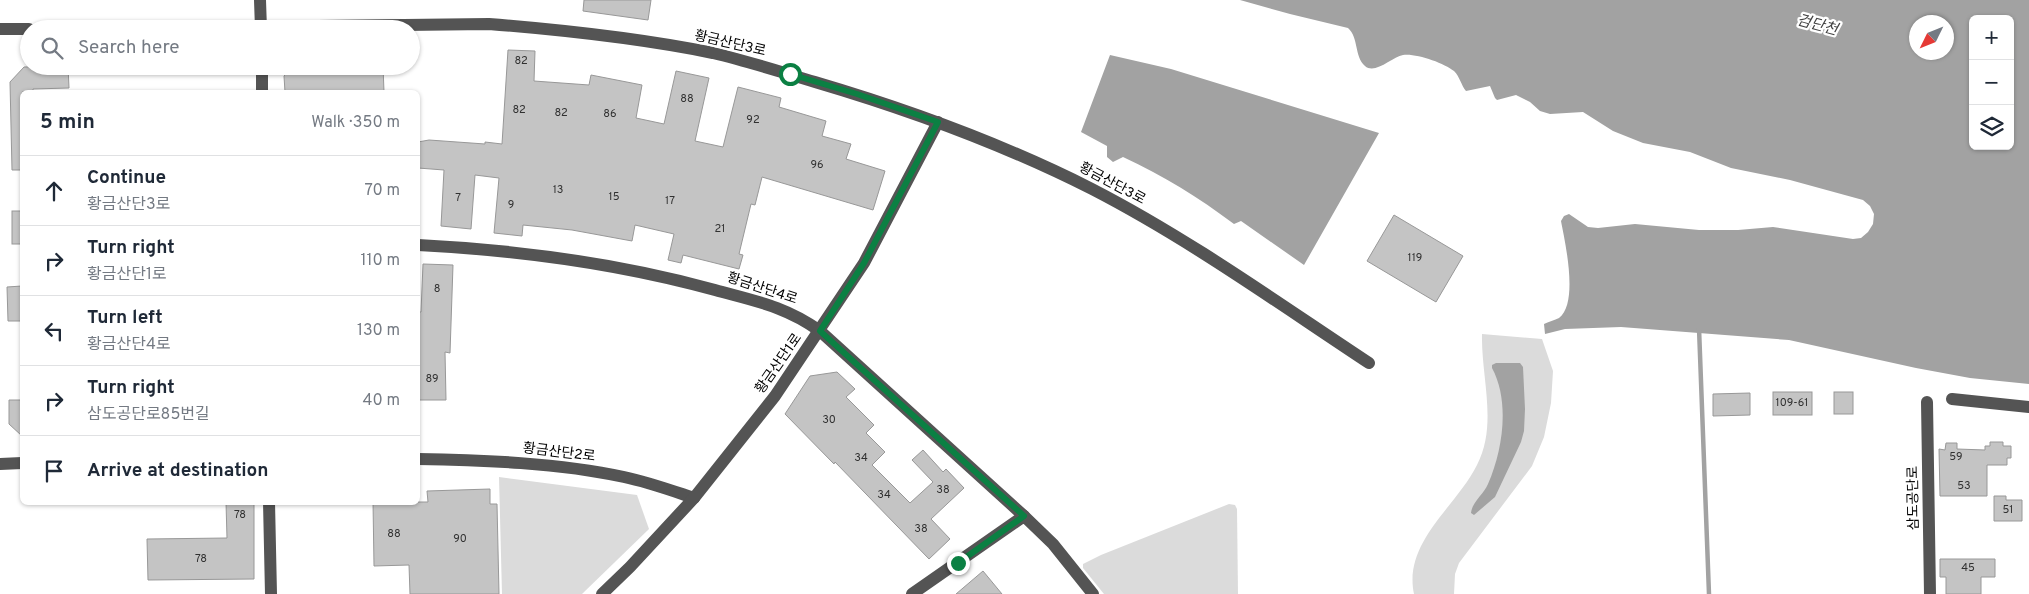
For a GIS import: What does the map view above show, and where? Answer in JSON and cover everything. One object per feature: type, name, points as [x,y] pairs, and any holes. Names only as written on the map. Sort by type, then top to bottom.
[{"type":"street","points":[[260,0],[261,20]]},
{"type":"street","name":"황금산단3로","points":[[420,25],[489,24],[550,29],[713,54],[857,94],[938,122],[1025,157],[1093,190],[1151,222],[1204,253],[1368,363]]},
{"type":"street","points":[[0,29],[20,29]]},
{"type":"street","points":[[262,75],[262,90]]},
{"type":"street","name":"황금산단1로","points":[[602,594],[630,567],[694,498],[775,396],[864,263],[938,122]]},
{"type":"street","name":"황금산단4로","points":[[420,245],[542,255],[622,268],[702,286],[776,306],[791,312],[820,331],[1024,516],[1053,544],[1093,594]]},
{"type":"street","points":[[1952,399],[2029,407]]},
{"type":"street","name":"삼도공단로","points":[[1927,402],[1930,594]]},
{"type":"street","name":"황금산단2로","points":[[420,459],[464,460],[574,469],[623,477],[656,485],[694,498]]},
{"type":"street","points":[[0,464],[20,463]]},
{"type":"street","points":[[268,505],[271,594]]},
{"type":"street","points":[[912,594],[1024,516]]},
{"type":"shaded area","points":[[1482,334],[1542,339],[1553,371],[1551,403],[1544,437],[1532,466],[1459,563],[1455,574],[1454,594],[1414,594],[1413,575],[1416,558],[1424,541],[1468,480],[1477,465],[1483,449],[1488,417]]},
{"type":"shaded area","points":[[499,477],[637,495],[649,529],[582,594],[502,594]]},
{"type":"shaded area","points":[[1229,504],[1235,505],[1237,509],[1238,594],[1104,594],[1083,568],[1083,564],[1101,555]]},
{"type":"water","name":"검단천","points":[[1240,0],[2029,0],[2029,384],[1970,378],[1789,340],[1621,327],[1565,329],[1545,334],[1544,324],[1559,318],[1565,310],[1568,299],[1569,272],[1561,221],[1564,216],[1569,214],[1588,227],[1598,228],[1635,224],[1699,230],[1738,230],[1773,227],[1853,239],[1861,238],[1868,232],[1873,224],[1874,214],[1870,206],[1863,200],[1790,180],[1731,168],[1690,152],[1643,143],[1613,131],[1583,112],[1550,114],[1540,111],[1530,102],[1516,95],[1497,100],[1490,86],[1466,91],[1454,71],[1430,59],[1403,55],[1379,67],[1369,68],[1365,66],[1359,57],[1354,37],[1348,28]]},
{"type":"water","points":[[1110,55],[1171,69],[1379,133],[1304,265],[1241,221],[1234,224],[1167,179],[1123,157],[1113,162],[1107,157],[1107,146],[1081,132]]},
{"type":"water","points":[[1496,363],[1520,363],[1523,367],[1524,431],[1521,442],[1495,497],[1474,515],[1471,513],[1472,509],[1488,484],[1501,441],[1503,410],[1498,381],[1492,368],[1492,365]]},
{"type":"building","points":[[584,0],[651,0],[648,20],[583,11]]},
{"type":"building","points":[[508,50],[535,51],[534,81],[589,85],[591,75],[642,85],[636,118],[664,124],[676,71],[709,78],[695,141],[723,147],[738,87],[781,98],[779,107],[826,121],[822,136],[851,144],[846,159],[885,171],[873,210],[762,177],[755,205],[751,204],[739,254],[743,255],[739,269],[683,255],[681,263],[668,260],[674,234],[635,225],[632,241],[572,230],[523,225],[522,236],[494,233],[499,178],[475,175],[471,229],[441,226],[444,170],[420,168],[420,142],[429,140],[502,144]]},
{"type":"building","points":[[20,71],[20,75],[68,75],[69,88],[20,90],[20,170],[12,170],[10,82]]},
{"type":"building","points":[[383,75],[384,90],[285,90],[284,76]]},
{"type":"building","points":[[12,211],[20,211],[20,244],[12,244]]},
{"type":"building","points":[[1394,215],[1463,256],[1436,302],[1367,261]]},
{"type":"building","points":[[423,264],[453,265],[450,353],[445,352],[446,400],[420,400]]},
{"type":"building","points":[[20,286],[20,321],[8,321],[7,287]]},
{"type":"building","points":[[837,372],[855,389],[846,397],[874,425],[866,433],[885,452],[872,465],[910,503],[933,482],[912,460],[923,450],[943,472],[946,469],[964,488],[931,519],[950,539],[929,559],[835,462],[834,464],[785,414],[810,376]]},
{"type":"building","points":[[1773,392],[1812,392],[1812,415],[1773,415]]},
{"type":"building","points":[[1834,392],[1853,392],[1853,414],[1834,414]]},
{"type":"building","points":[[1750,393],[1750,415],[1713,416],[1713,394]]},
{"type":"building","points":[[9,400],[20,400],[20,434],[9,424]]},
{"type":"building","points":[[1990,442],[2003,442],[2003,446],[2011,446],[2011,458],[2007,458],[2007,465],[1987,465],[1987,496],[1940,496],[1939,449],[1945,450],[1946,443],[1957,443],[1957,449],[1985,450],[1985,446],[1990,446]]},
{"type":"building","points":[[490,489],[490,504],[497,504],[499,594],[410,594],[409,565],[374,566],[373,505],[420,505],[420,502],[428,502],[427,491]]},
{"type":"building","points":[[1994,496],[2006,496],[2006,500],[2022,500],[2022,521],[1994,521]]},
{"type":"building","points":[[226,505],[254,505],[254,579],[148,580],[147,539],[227,538]]},
{"type":"building","points":[[1940,559],[1995,559],[1995,577],[1981,577],[1981,594],[1946,594],[1946,577],[1940,577]]},
{"type":"building","points":[[983,571],[1002,594],[956,594]]},
{"type":"waterway","points":[[1699,328],[1709,594]]},
{"type":"route","points":[[790,74],[857,94],[938,122],[864,263],[820,331],[1024,516],[958,563]]}]
